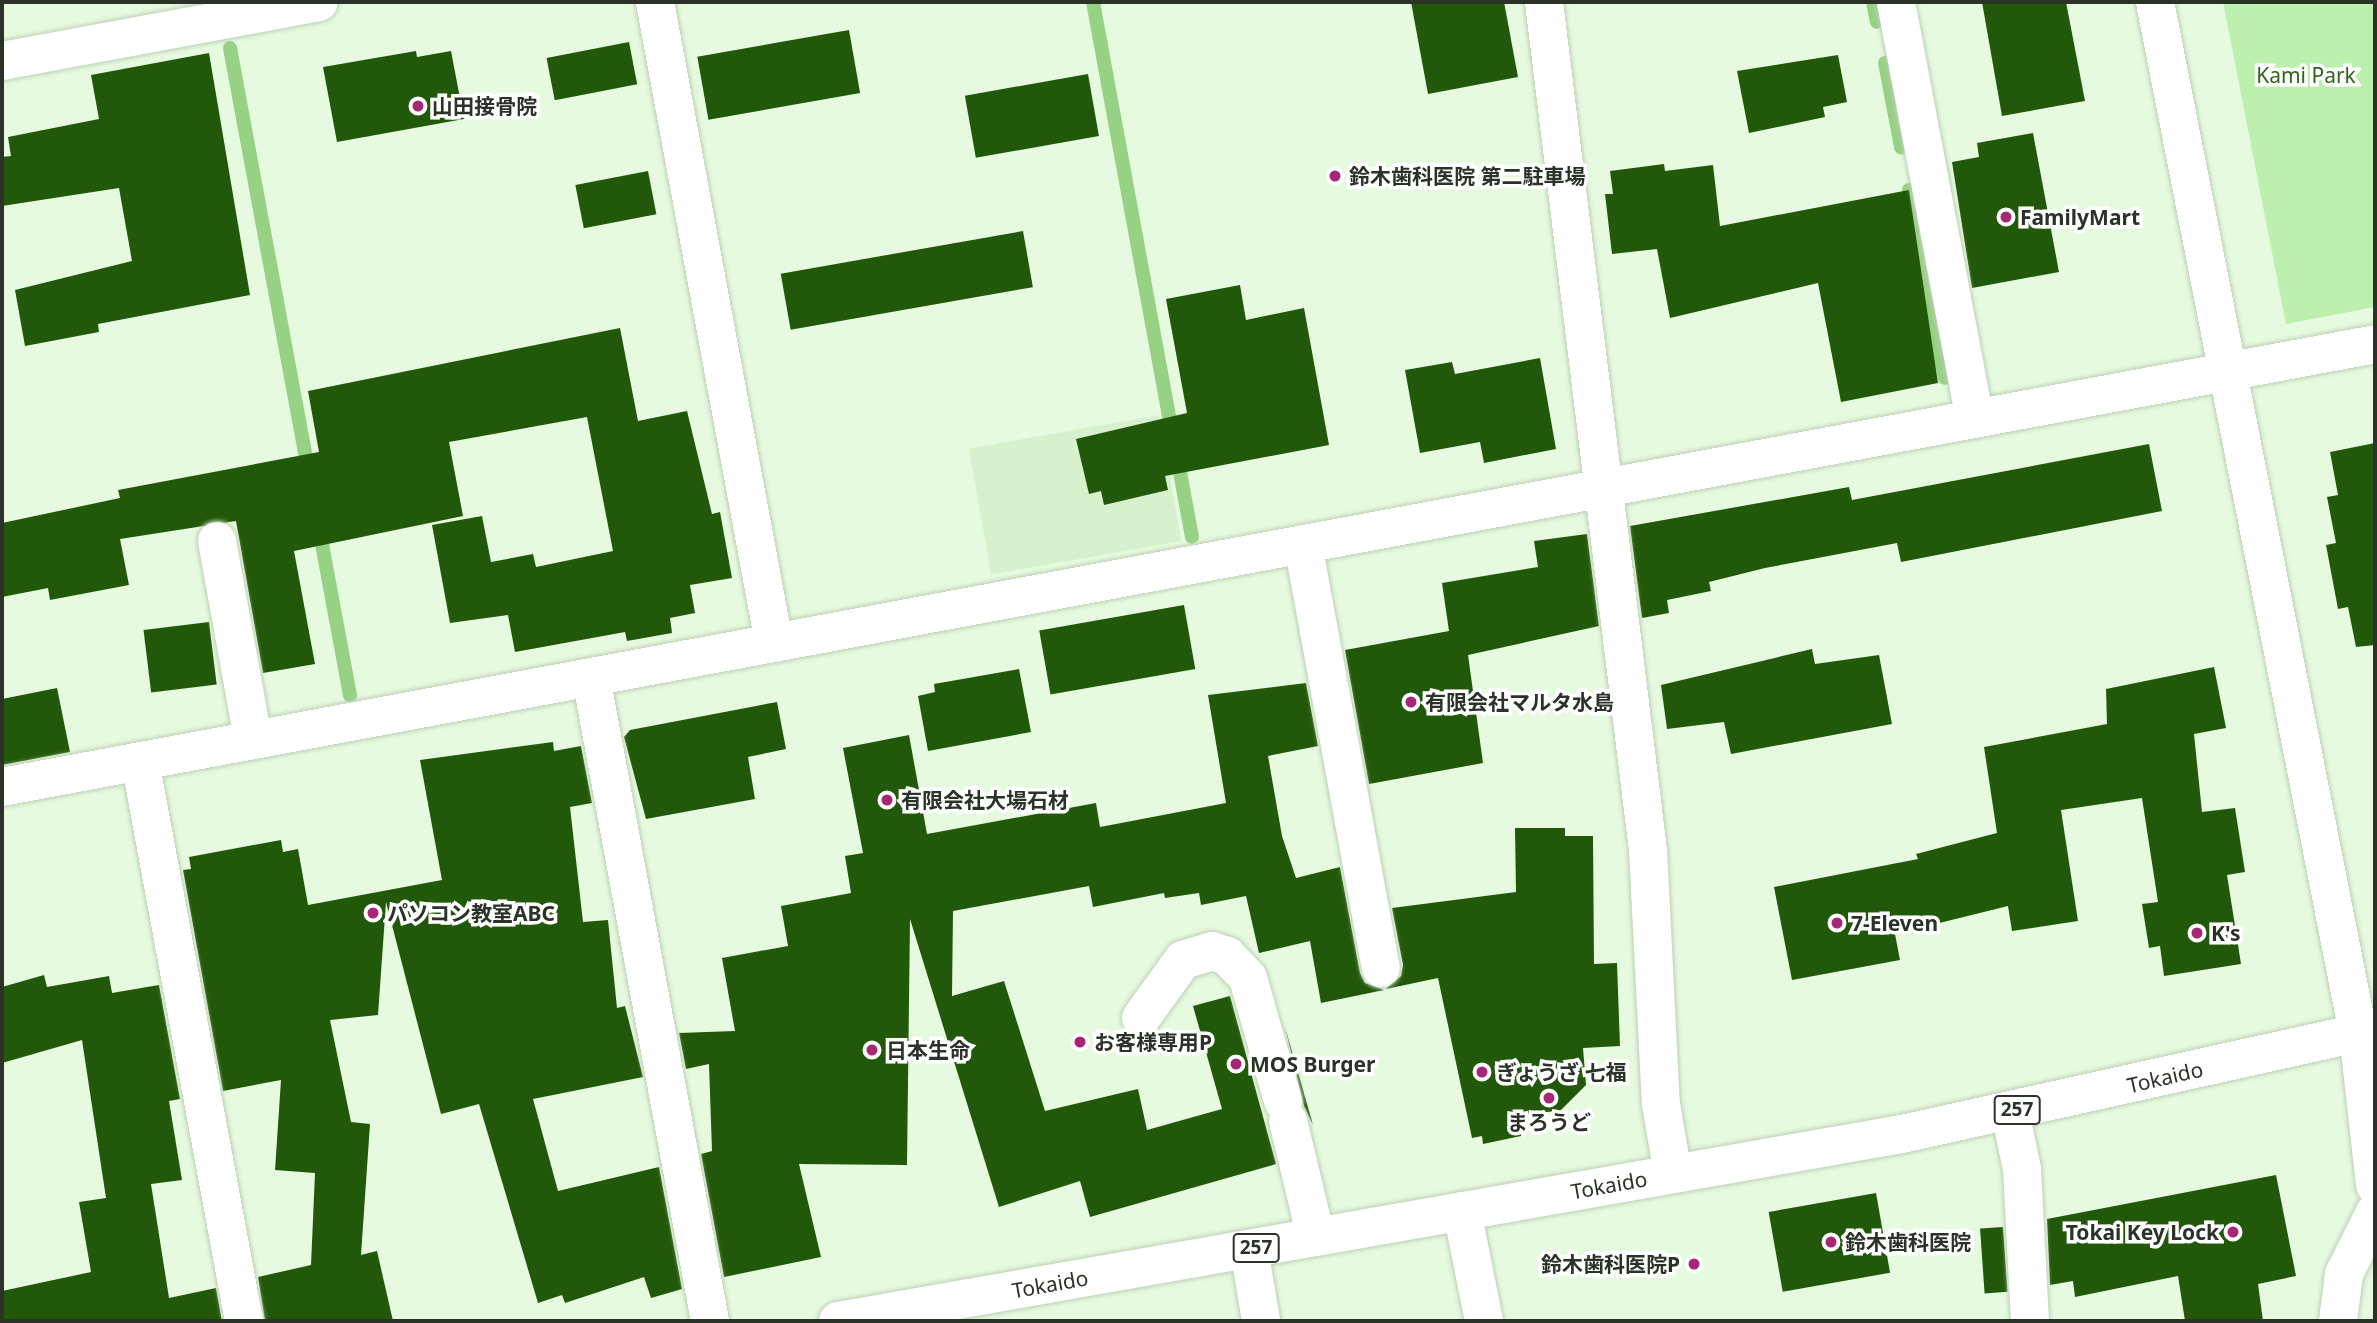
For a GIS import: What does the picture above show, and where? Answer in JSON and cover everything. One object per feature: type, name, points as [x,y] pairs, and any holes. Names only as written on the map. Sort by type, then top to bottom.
[{"type":"main road","points":[[2,61],[319,2]]},
{"type":"main road","points":[[655,2],[774,643]]},
{"type":"main road","points":[[1544,2],[1600,489],[1648,850],[1661,1104],[1673,1174]]},
{"type":"main road","points":[[1896,2],[1975,419]]},
{"type":"main road","points":[[2155,2],[2228,371],[2370,1042],[2375,1185]]},
{"type":"main road","points":[[2,787],[2375,344]]},
{"type":"main road","points":[[217,541],[253,740]]},
{"type":"main road","points":[[1303,544],[1381,968]]},
{"type":"main road","points":[[591,677],[710,1321]]},
{"type":"main road","points":[[140,761],[244,1321]]},
{"type":"main road","points":[[1141,1018],[1183,960],[1197,953],[1227,956],[1248,978],[1316,1237]]},
{"type":"main road","name":"Tokaido","points":[[838,1321],[1673,1174],[2370,1042]]},
{"type":"main road","points":[[2010,1112],[2022,1168],[2030,1321]]},
{"type":"main road","points":[[1462,1211],[1483,1321]]},
{"type":"main road","points":[[2338,1321],[2344,1274],[2375,1212]]},
{"type":"main road","points":[[1249,1249],[1261,1321]]},
{"type":"shaded area","points":[[1159,415],[1181,541],[991,575],[969,449]]},
{"type":"green space","name":"Kami Park","points":[[2223,2],[2375,2],[2375,307],[2286,324]]},
{"type":"building","points":[[1411,2],[1504,2],[1518,77],[1428,94]]},
{"type":"building","points":[[1982,2],[2066,2],[2085,101],[2002,116]]},
{"type":"building","points":[[849,30],[860,93],[708,120],[697,57]]},
{"type":"building","points":[[629,42],[637,84],[555,100],[547,58]]},
{"type":"building","points":[[416,51],[417,57],[451,51],[464,119],[337,142],[323,67]]},
{"type":"building","points":[[209,53],[250,295],[98,324],[99,332],[25,346],[15,290],[132,261],[119,188],[2,206],[2,157],[11,156],[8,137],[99,119],[91,75]]},
{"type":"building","points":[[1838,55],[1847,102],[1823,107],[1825,117],[1749,133],[1737,71]]},
{"type":"building","points":[[1088,74],[1099,136],[976,158],[965,96]]},
{"type":"building","name":"FamilyMart","points":[[2033,133],[2059,272],[1972,288],[1952,162],[1979,157],[1977,143]]},
{"type":"building","points":[[1664,164],[1665,171],[1713,165],[1720,226],[1909,190],[1938,383],[1841,402],[1818,283],[1670,318],[1657,249],[1612,254],[1605,194],[1613,194],[1610,171]]},
{"type":"building","points":[[648,171],[656,214],[584,228],[575,185]]},
{"type":"building","points":[[1023,231],[1033,287],[791,330],[781,274]]},
{"type":"building","points":[[1240,285],[1246,320],[1304,308],[1329,445],[1165,476],[1168,490],[1104,505],[1101,491],[1089,494],[1076,439],[1187,413],[1166,299]]},
{"type":"building","points":[[620,328],[638,421],[687,411],[712,514],[720,512],[732,578],[690,585],[695,613],[670,618],[672,633],[627,641],[625,632],[515,652],[508,615],[450,623],[432,525],[482,516],[491,562],[533,554],[536,567],[613,551],[587,417],[449,442],[463,516],[294,551],[315,664],[263,673],[236,521],[120,539],[129,585],[50,600],[48,588],[2,597],[2,523],[120,498],[118,490],[319,452],[308,391]]},
{"type":"building","points":[[1540,358],[1556,449],[1484,463],[1480,442],[1420,453],[1405,370],[1452,362],[1455,374]]},
{"type":"building","points":[[2375,443],[2375,645],[2356,647],[2348,607],[2338,609],[2326,545],[2336,543],[2327,497],[2338,495],[2330,452]]},
{"type":"building","points":[[2149,444],[2162,511],[1901,562],[1897,543],[1765,568],[1709,582],[1711,591],[1667,600],[1669,613],[1642,618],[1630,526],[1849,487],[1852,500]]},
{"type":"building","name":"有限会社マルタ水島","points":[[1587,534],[1599,626],[1468,655],[1483,763],[1369,784],[1345,650],[1449,631],[1442,583],[1538,567],[1534,541]]},
{"type":"building","points":[[1184,605],[1195,669],[1051,695],[1039,631]]},
{"type":"building","points":[[209,622],[217,685],[151,693],[143,630]]},
{"type":"building","points":[[1812,649],[1815,664],[1879,655],[1892,724],[1731,754],[1724,722],[1667,729],[1661,685]]},
{"type":"building","points":[[2214,667],[2226,728],[2194,734],[2202,812],[2235,808],[2245,872],[2227,875],[2241,964],[2164,976],[2160,946],[2149,948],[2142,904],[2158,902],[2142,798],[2061,810],[2078,921],[2012,931],[2008,906],[1895,934],[1900,960],[1792,980],[1774,887],[1918,859],[1916,854],[1997,833],[1984,747],[2107,724],[2106,689]]},
{"type":"building","points":[[1019,669],[1031,732],[928,751],[918,696],[935,692],[934,684]]},
{"type":"building","points":[[1306,683],[1318,746],[1268,756],[1282,836],[1296,878],[1340,867],[1360,973],[1365,983],[1384,990],[1321,1003],[1310,941],[1259,953],[1246,896],[1201,905],[1199,893],[1165,898],[1164,893],[1093,907],[1089,886],[953,911],[952,996],[1004,981],[1045,1111],[1138,1089],[1147,1130],[1222,1109],[1193,1006],[1230,996],[1276,1164],[1090,1217],[1080,1181],[999,1207],[910,919],[907,1165],[799,1164],[821,1257],[724,1277],[701,1154],[712,1151],[709,1064],[686,1069],[679,1033],[735,1031],[722,958],[788,946],[781,906],[851,893],[845,856],[863,853],[843,748],[909,735],[927,834],[1096,803],[1100,827],[1226,803],[1208,695]]},
{"type":"building","points":[[57,688],[70,752],[2,765],[2,699]]},
{"type":"building","points":[[777,702],[786,749],[748,757],[755,799],[646,819],[624,737],[630,730]]},
{"type":"building","points":[[553,742],[554,751],[581,746],[592,803],[570,807],[583,922],[608,920],[617,1008],[625,1006],[643,1077],[533,1099],[558,1191],[659,1167],[682,1289],[651,1298],[644,1277],[565,1303],[562,1295],[538,1303],[479,1104],[441,1114],[386,902],[378,1015],[330,1020],[351,1122],[370,1124],[361,1255],[377,1251],[393,1321],[265,1321],[258,1277],[311,1265],[315,1173],[275,1170],[281,1080],[223,1091],[183,870],[191,869],[189,857],[281,840],[283,852],[298,849],[308,905],[442,880],[420,760]]},
{"type":"building","points":[[1515,828],[1565,828],[1565,836],[1593,836],[1594,964],[1617,963],[1620,1046],[1583,1048],[1586,1085],[1560,1111],[1516,1114],[1521,1136],[1483,1144],[1482,1136],[1472,1138],[1438,978],[1386,989],[1401,976],[1403,965],[1392,908],[1516,892]]},
{"type":"building","points":[[44,975],[47,987],[109,976],[112,993],[159,985],[180,1099],[169,1101],[182,1180],[151,1184],[169,1298],[216,1288],[222,1321],[2,1321],[2,1291],[91,1272],[79,1202],[106,1198],[82,1040],[2,1063],[2,987]]},
{"type":"building","points":[[1285,1027],[1313,1125],[1304,1106]]},
{"type":"building","points":[[2276,1175],[2296,1276],[2258,1284],[2263,1321],[2185,1321],[2178,1276],[2075,1297],[2073,1281],[2050,1285],[2047,1219]]},
{"type":"building","name":"鈴木歯科医院","points":[[1876,1193],[1890,1273],[1783,1292],[1769,1212]]},
{"type":"building","points":[[2003,1227],[2008,1292],[1985,1293],[1980,1229]]},
{"type":"waterway","points":[[1093,2],[1173,436]]},
{"type":"waterway","points":[[1873,2],[1877,22]]},
{"type":"waterway","points":[[230,48],[309,474]]},
{"type":"waterway","points":[[1885,63],[1901,147]]},
{"type":"waterway","points":[[1909,190],[1945,378]]},
{"type":"waterway","points":[[1177,456],[1192,537]]},
{"type":"waterway","points":[[319,528],[350,695]]},
{"type":"place","name":"山田接骨院","points":[[418,106]]},
{"type":"place","name":"鈴木歯科医院 第二駐車場","points":[[1335,176]]},
{"type":"place","name":"FamilyMart","points":[[2006,217]]},
{"type":"place","name":"有限会社マルタ水島","points":[[1411,702]]},
{"type":"place","name":"有限会社大場石材","points":[[887,800]]},
{"type":"place","name":"パソコン教室ABC","points":[[373,913]]},
{"type":"place","name":"7-Eleven","points":[[1837,923]]},
{"type":"place","name":"K's","points":[[2197,933]]},
{"type":"place","name":"お客様専用P","points":[[1080,1042]]},
{"type":"place","name":"日本生命","points":[[872,1050]]},
{"type":"place","name":"MOS Burger","points":[[1236,1064]]},
{"type":"place","name":"ぎょうざ 七福","points":[[1482,1072]]},
{"type":"place","name":"まろうど","points":[[1549,1098]]},
{"type":"place","name":"Tokai Key Lock","points":[[2233,1232]]},
{"type":"place","name":"鈴木歯科医院","points":[[1831,1242]]},
{"type":"place","name":"鈴木歯科医院P","points":[[1694,1264]]}]
